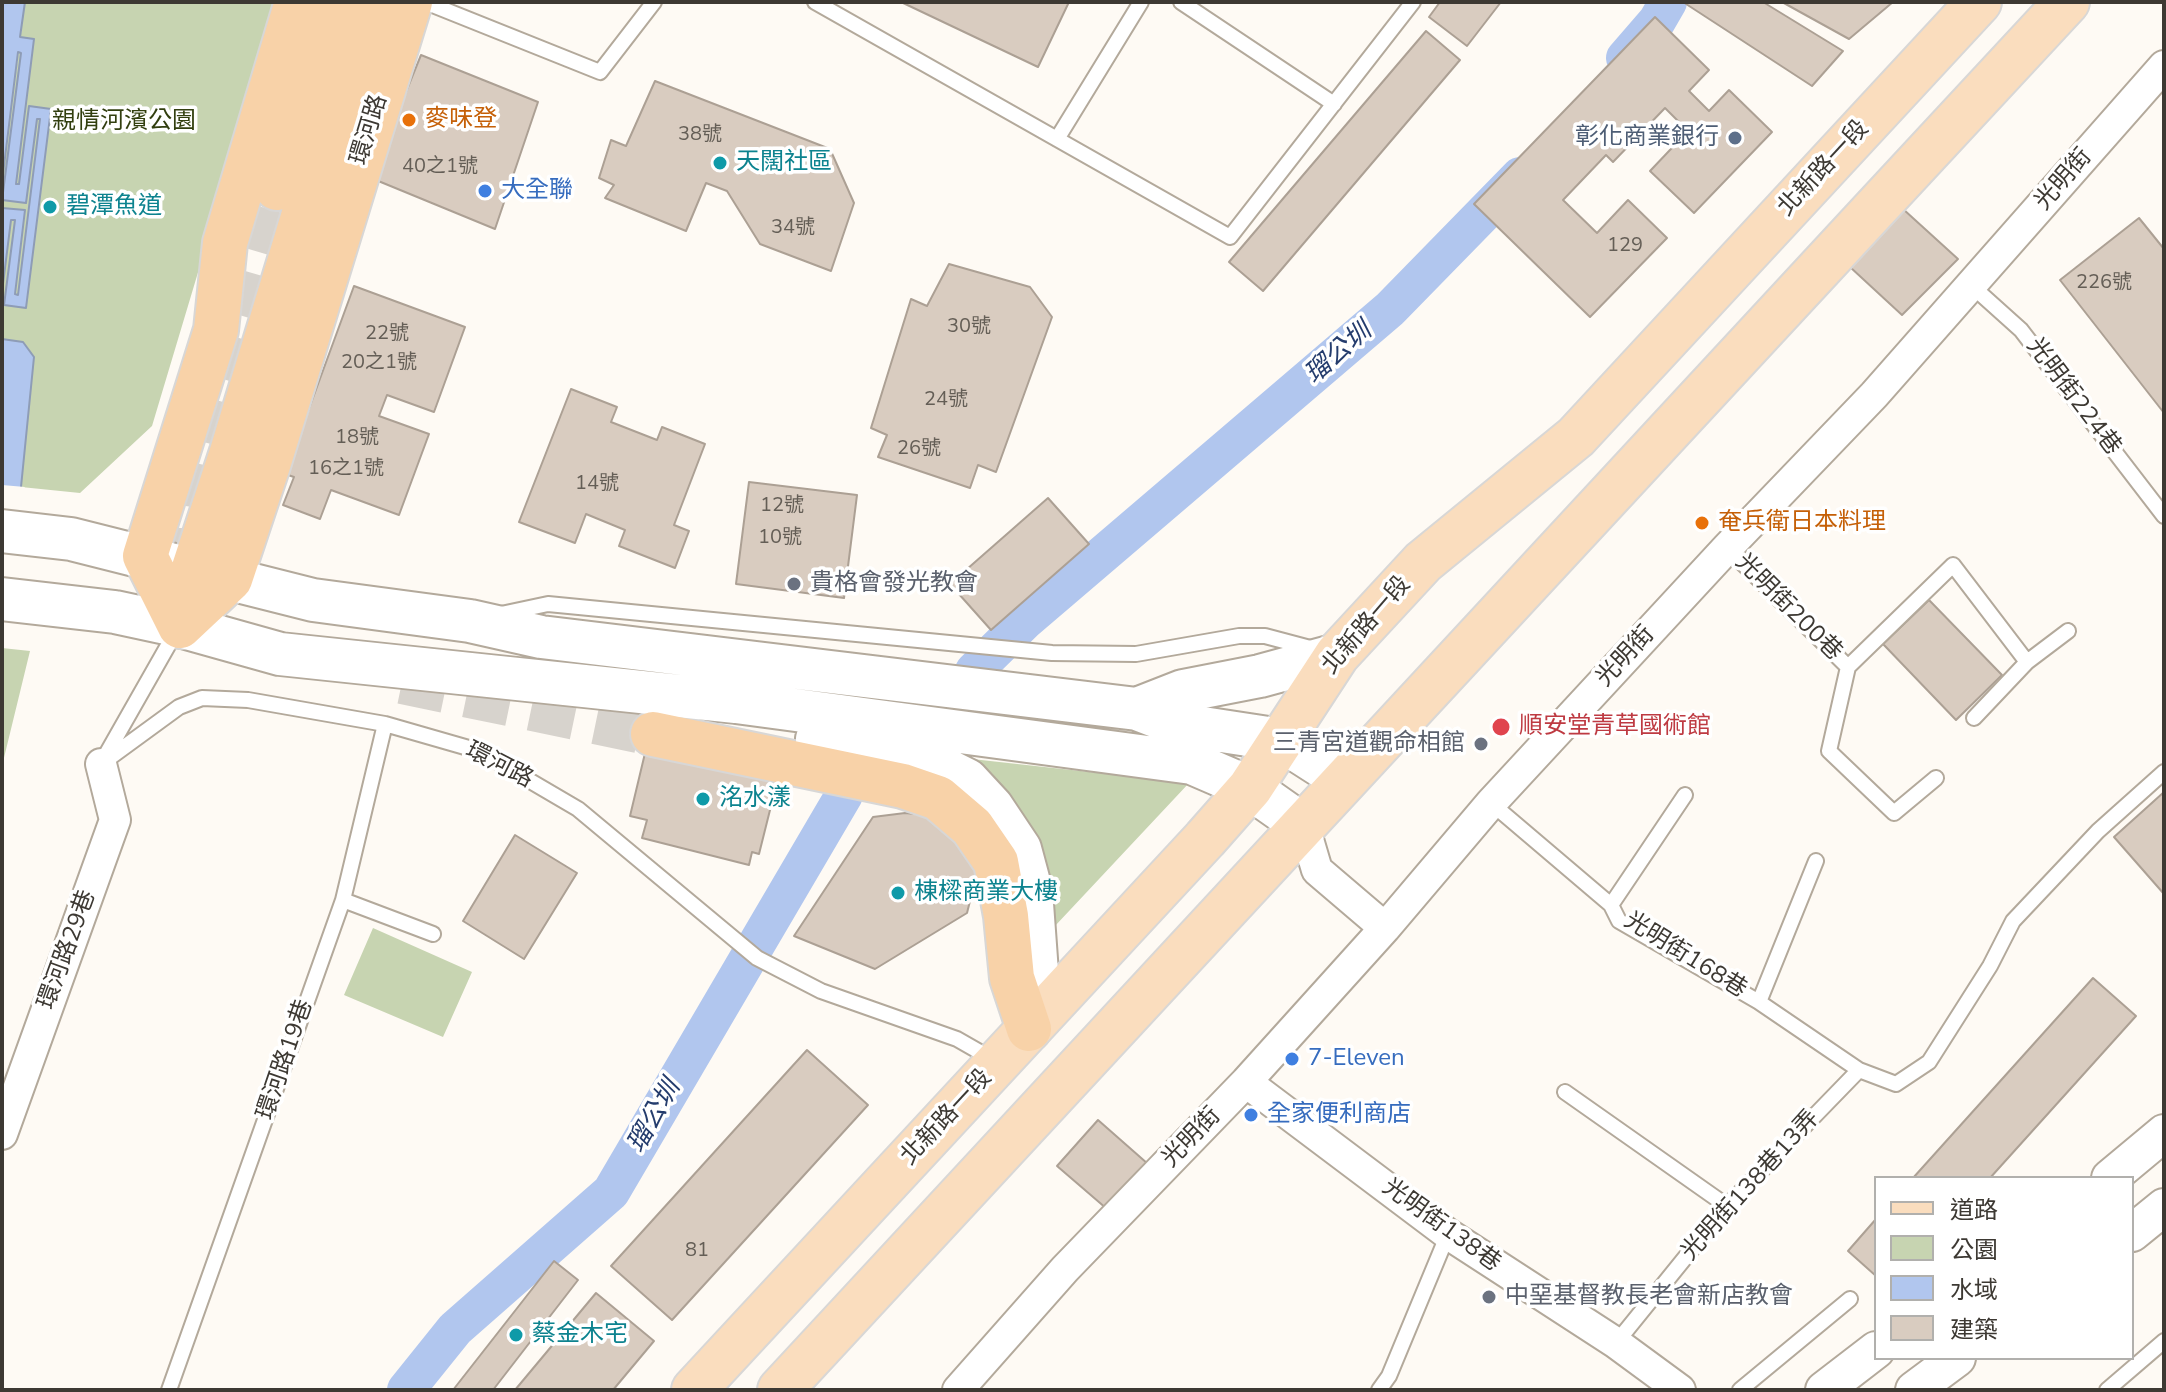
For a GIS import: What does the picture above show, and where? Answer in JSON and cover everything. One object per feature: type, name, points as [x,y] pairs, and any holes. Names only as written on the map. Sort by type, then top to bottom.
[{"type":"highway","points":[[180,626],[145,556],[216,330],[225,243],[297,2]]},
{"type":"highway","points":[[277,188],[335,2]]},
{"type":"highway","points":[[180,626],[212,573],[232,452],[368,2]]},
{"type":"highway","name":"環河路","points":[[212,573],[268,465],[410,2]]},
{"type":"highway","points":[[653,734],[903,786],[938,798],[972,827],[996,862],[1006,916],[1012,978],[1029,1029]]},
{"type":"main road","name":"北新路一段","points":[[694,1390],[1250,788],[1337,655],[1423,562],[1576,437],[1979,2]]},
{"type":"main road","points":[[780,1390],[2067,2]]},
{"type":"main road","points":[[2,531],[71,539],[313,600],[470,621],[541,637],[1137,709],[1176,724],[1281,740],[1345,781]]},
{"type":"main road","points":[[2,599],[115,612],[180,626],[280,654],[736,702],[1192,763],[1250,788],[1304,826]]},
{"type":"main road","points":[[1137,709],[1183,691],[1260,676],[1337,655]]},
{"type":"main road","points":[[736,702],[806,737],[929,761],[967,780],[992,807],[1020,849],[1031,890],[1037,973],[1029,1029]]},
{"type":"street","name":"光明街","points":[[958,1390],[1065,1269],[1246,1082],[1385,928],[1491,803],[1727,548],[1874,395],[2164,66]]},
{"type":"street","name":"環河路29巷","points":[[2,1134],[115,820],[101,764]]},
{"type":"street","points":[[1304,826],[1317,870],[1385,928]]},
{"type":"street","name":"光明街138巷","points":[[1246,1082],[1448,1234],[1616,1343],[1680,1390]]},
{"type":"street","points":[[2112,1176],[2164,1133]]},
{"type":"street","points":[[2134,1231],[2164,1207]]},
{"type":"street","points":[[1824,1390],[1874,1352]]},
{"type":"street","points":[[1914,1390],[1954,1360]]},
{"type":"lane","points":[[425,2],[600,72],[654,2]]},
{"type":"lane","points":[[815,2],[1230,237],[1413,2]]},
{"type":"lane","points":[[1057,139],[1141,2]]},
{"type":"lane","points":[[1181,2],[1334,104]]},
{"type":"lane","name":"光明街224巷","points":[[1972,286],[2021,330],[2164,516]]},
{"type":"lane","name":"光明街200巷","points":[[1727,548],[1848,667]]},
{"type":"lane","points":[[1936,778],[1894,813],[1829,751],[1848,667],[1953,565],[2027,662]]},
{"type":"lane","points":[[470,621],[548,604],[1052,653],[1136,654],[1265,636],[1337,655]]},
{"type":"lane","points":[[101,764],[180,626]]},
{"type":"lane","points":[[1974,718],[2027,662],[2068,631]]},
{"type":"lane","name":"環河路","points":[[101,764],[179,707],[202,698],[248,700],[385,724],[479,751],[578,809],[757,958],[821,991],[957,1039],[998,1063]]},
{"type":"lane","name":"環河路19巷","points":[[169,1390],[343,900],[385,724]]},
{"type":"lane","name":"光明街168巷","points":[[1491,803],[1611,905],[1619,921],[1759,1002],[1859,1070],[1896,1084],[1929,1062],[1990,966],[2013,921],[2098,831],[2164,772]]},
{"type":"lane","points":[[1611,905],[1685,795]]},
{"type":"lane","points":[[1759,1002],[1816,861]]},
{"type":"lane","points":[[343,900],[433,934]]},
{"type":"lane","name":"光明街138巷13弄","points":[[1616,1343],[1727,1206],[1859,1070]]},
{"type":"lane","points":[[1565,1092],[1727,1206]]},
{"type":"lane","points":[[1379,1390],[1389,1376],[1448,1234]]},
{"type":"lane","points":[[1740,1390],[1850,1299]]},
{"type":"lane","points":[[2107,1390],[2164,1341]]},
{"type":"green space","name":"親情河濱公園","points":[[25,2],[279,2],[152,426],[80,493],[21,487],[34,357],[23,342],[2,339],[2,182]]},
{"type":"green space","points":[[2,648],[30,651],[2,766]]},
{"type":"green space","points":[[963,758],[1189,783],[1040,942]]},
{"type":"green space","points":[[373,928],[472,972],[443,1037],[344,995]]},
{"type":"water","points":[[2,2],[25,2],[20,37],[34,39],[16,184],[19,184],[29,106],[51,109],[26,308],[4,305],[15,220],[11,220],[2,292],[2,208],[25,210],[15,294],[18,295],[40,119],[37,119],[26,203],[2,200],[21,53],[18,52],[2,182]]},
{"type":"water","points":[[2,339],[23,342],[34,357],[21,487],[2,519]]},
{"type":"pier","points":[[2,485],[25,487],[2,523]]},
{"type":"building","points":[[901,2],[1069,2],[1038,67]]},
{"type":"building","points":[[1440,2],[1501,2],[1467,46],[1429,17]]},
{"type":"building","points":[[1683,2],[1763,2],[1843,51],[1812,86]]},
{"type":"building","points":[[1782,2],[1893,2],[1849,39]]},
{"type":"building","points":[[1655,17],[1709,70],[1689,91],[1709,111],[1729,90],[1772,132],[1694,213],[1650,171],[1688,131],[1665,108],[1613,162],[1606,155],[1563,200],[1597,233],[1628,200],[1667,238],[1590,317],[1474,204]]},
{"type":"building","points":[[1426,31],[1460,60],[1263,291],[1229,262]]},
{"type":"building","points":[[421,55],[538,102],[495,229],[371,178]]},
{"type":"building","name":"天闊社區","points":[[655,81],[830,149],[854,203],[831,271],[760,244],[727,191],[706,183],[686,231],[605,198],[614,185],[599,178],[611,140],[626,146]]},
{"type":"building","points":[[1903,209],[1958,259],[1902,315],[1850,267]]},
{"type":"building","points":[[2139,218],[2164,249],[2164,413],[2060,280]]},
{"type":"building","points":[[949,264],[1030,287],[1052,317],[996,472],[978,465],[970,488],[878,457],[887,435],[871,428],[911,299],[927,306]]},
{"type":"building","points":[[354,286],[465,327],[434,412],[387,395],[379,416],[429,434],[399,515],[331,490],[320,519],[283,505],[294,477],[285,474]]},
{"type":"building","points":[[571,389],[617,407],[611,422],[657,440],[662,427],[705,444],[674,525],[689,531],[675,568],[619,546],[625,530],[586,514],[575,543],[519,522]]},
{"type":"building","points":[[749,482],[857,495],[844,598],[736,584]]},
{"type":"building","points":[[1048,498],[1089,544],[991,630],[950,584]]},
{"type":"building","points":[[1929,600],[2002,675],[1956,720],[1883,644]]},
{"type":"building","name":"洺水漾","points":[[646,749],[777,782],[759,854],[752,852],[749,865],[642,838],[647,820],[630,816]]},
{"type":"building","points":[[2164,792],[2164,894],[2114,837]]},
{"type":"building","name":"棟樑商業大樓","points":[[905,813],[944,817],[977,873],[967,913],[875,969],[794,936],[873,817]]},
{"type":"building","points":[[515,835],[577,873],[524,959],[463,921]]},
{"type":"building","points":[[2093,978],[2136,1016],[1992,1176],[1915,1176]]},
{"type":"building","points":[[807,1050],[868,1105],[672,1320],[611,1266]]},
{"type":"building","points":[[1098,1120],[1148,1164],[1107,1209],[1057,1166]]},
{"type":"building","points":[[1874,1221],[1874,1274],[1848,1251]]},
{"type":"building","name":"蔡金木宅","points":[[554,1261],[578,1280],[493,1390],[453,1390]]},
{"type":"building","points":[[596,1293],[654,1341],[613,1390],[515,1390]]},
{"type":"waterway","name":"瑠公圳","points":[[1625,58],[1657,21],[1668,2]]},
{"type":"waterway","name":"瑠公圳","points":[[974,671],[1026,620],[1390,309],[1520,176]]},
{"type":"waterway","name":"瑠公圳","points":[[406,1390],[455,1329],[611,1192],[844,795]]},
{"type":"tunnel","points":[[190,572],[186,549],[187,522],[198,460],[277,188]]},
{"type":"tunnel","points":[[402,682],[653,734]]},
{"type":"place","name":"麥味登","points":[[409,120]]},
{"type":"place","name":"彰化商業銀行","points":[[1735,138]]},
{"type":"place","name":"天闊社區","points":[[720,163]]},
{"type":"place","name":"大全聯","points":[[485,191]]},
{"type":"place","name":"碧潭魚道","points":[[50,207]]},
{"type":"place","name":"奄兵衛日本料理","points":[[1702,523]]},
{"type":"place","name":"貴格會發光教會","points":[[794,584]]},
{"type":"place","name":"順安堂青草國術館","points":[[1501,727]]},
{"type":"place","name":"三青宮道觀命相館","points":[[1481,744]]},
{"type":"place","name":"洺水漾","points":[[703,799]]},
{"type":"place","name":"棟樑商業大樓","points":[[898,893]]},
{"type":"place","name":"7-Eleven","points":[[1292,1059]]},
{"type":"place","name":"全家便利商店","points":[[1251,1115]]},
{"type":"place","name":"中堊基督教長老會新店教會","points":[[1489,1297]]},
{"type":"place","name":"蔡金木宅","points":[[516,1335]]}]
